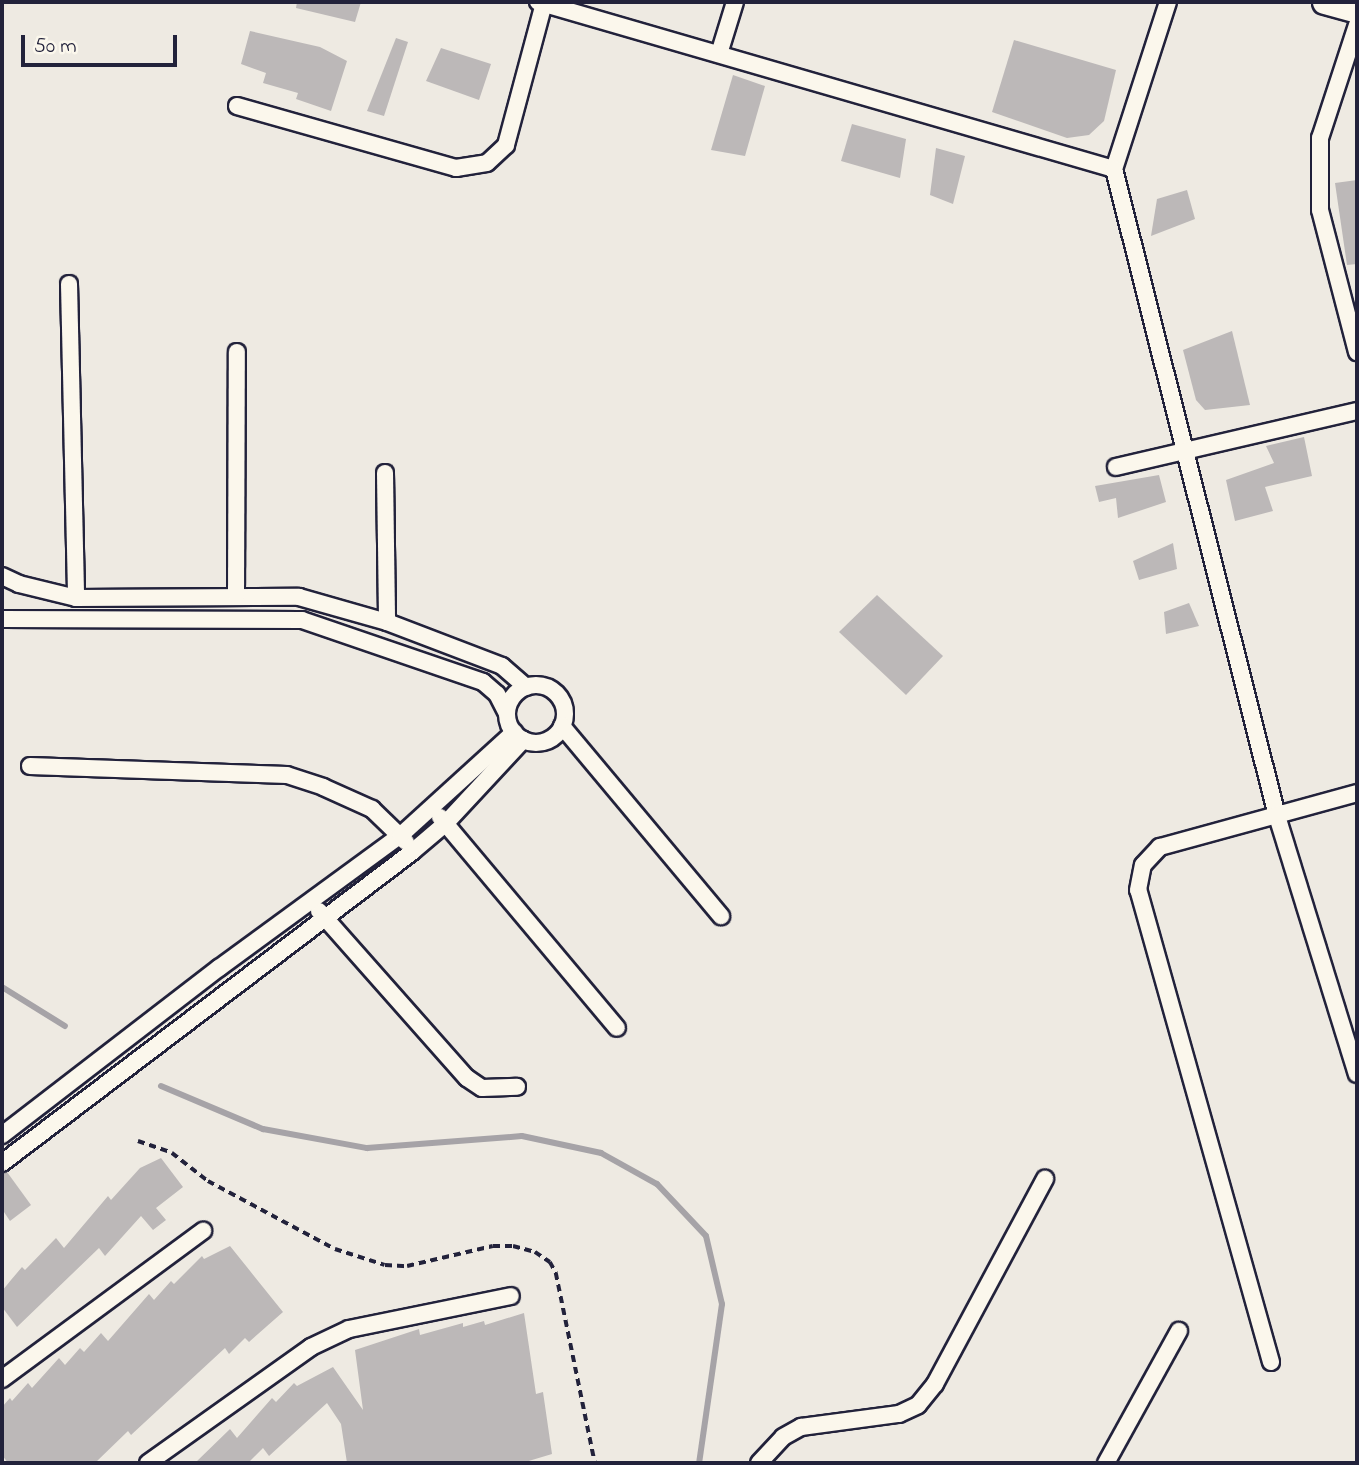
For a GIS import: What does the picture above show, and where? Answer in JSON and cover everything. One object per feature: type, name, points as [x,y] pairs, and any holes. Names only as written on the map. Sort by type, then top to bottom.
[{"type":"street","points":[[719,54],[735,2]]},
{"type":"street","points":[[1168,2],[1114,169],[1187,450],[1277,816],[1357,1074]]},
{"type":"street","points":[[1324,2],[1357,11]]},
{"type":"street","points":[[237,106],[456,168],[486,163],[506,145],[541,3],[1114,169]]},
{"type":"street","points":[[1357,25],[1320,138],[1320,210],[1357,352]]},
{"type":"street","points":[[69,284],[76,598]]},
{"type":"street","points":[[236,595],[237,352]]},
{"type":"street","points":[[1116,467],[1357,411]]},
{"type":"street","points":[[385,473],[387,622]]},
{"type":"street","points":[[2,576],[19,584],[76,598],[236,595],[299,597],[387,622],[502,666],[526,687]]},
{"type":"street","points":[[2,619],[302,620],[483,682],[497,694],[507,714],[519,736],[532,743],[550,739],[562,726],[565,716],[560,698],[545,687],[526,687],[512,697],[507,714]]},
{"type":"street","points":[[562,726],[721,916]]},
{"type":"street","points":[[2,1135],[255,942],[401,835],[519,736]]},
{"type":"street","points":[[2,1163],[412,852],[445,824],[519,736]]},
{"type":"street","points":[[30,766],[287,775],[323,787],[372,809],[401,835],[412,852]]},
{"type":"street","points":[[1271,1362],[1138,890],[1143,865],[1160,847],[1357,793]]},
{"type":"street","points":[[432,807],[617,1028]]},
{"type":"street","points":[[311,901],[467,1079],[482,1088],[517,1087]]},
{"type":"street","points":[[255,942],[268,961]]},
{"type":"street","points":[[770,1461],[783,1437],[801,1427],[899,1414],[918,1405],[935,1384],[1045,1179]]},
{"type":"street","points":[[2,1379],[203,1231]]},
{"type":"street","points":[[148,1463],[311,1347],[349,1329],[512,1296]]},
{"type":"street","points":[[1106,1463],[1179,1331]]},
{"type":"path","points":[[138,1141],[172,1153],[208,1181],[335,1249],[374,1262],[407,1266],[493,1246],[513,1246],[534,1252],[550,1262],[556,1273],[595,1463]]},
{"type":"building","points":[[297,2],[361,2],[355,22],[296,8]]},
{"type":"building","points":[[250,31],[320,47],[347,61],[331,111],[296,99],[298,93],[263,83],[266,73],[241,64]]},
{"type":"building","points":[[396,38],[408,42],[384,116],[367,111]]},
{"type":"building","points":[[1014,40],[1116,70],[1104,121],[1089,135],[1067,138],[992,112]]},
{"type":"building","points":[[441,48],[491,64],[479,100],[426,81]]},
{"type":"building","points":[[733,75],[765,86],[745,156],[711,150]]},
{"type":"building","points":[[852,124],[906,139],[900,178],[841,161]]},
{"type":"building","points":[[936,148],[965,156],[953,204],[930,195]]},
{"type":"building","points":[[1357,180],[1357,264],[1347,265],[1335,183]]},
{"type":"building","points":[[1187,190],[1195,219],[1151,236],[1157,199]]},
{"type":"building","points":[[1232,331],[1250,405],[1205,410],[1196,400],[1183,350]]},
{"type":"building","points":[[1304,437],[1312,476],[1265,487],[1273,511],[1235,521],[1226,480],[1274,463],[1266,446]]},
{"type":"building","points":[[1159,475],[1166,502],[1118,518],[1116,498],[1099,502],[1095,486]]},
{"type":"building","points":[[1173,543],[1177,569],[1139,580],[1133,561]]},
{"type":"building","points":[[877,595],[943,656],[906,695],[839,632]]},
{"type":"building","points":[[1189,603],[1199,626],[1166,634],[1164,612]]},
{"type":"building","points":[[161,1158],[183,1187],[156,1208],[166,1220],[153,1230],[141,1216],[105,1256],[99,1248],[17,1327],[2,1307],[2,1291],[22,1267],[25,1270],[56,1238],[64,1248],[108,1196],[111,1200],[140,1168]]},
{"type":"building","points":[[7,1172],[31,1205],[10,1221],[2,1209],[2,1173]]},
{"type":"building","points":[[230,1246],[283,1312],[249,1342],[245,1338],[229,1354],[225,1348],[131,1435],[128,1431],[95,1463],[8,1463],[2,1455],[2,1407],[10,1398],[12,1401],[28,1383],[32,1388],[59,1358],[65,1365],[80,1348],[84,1352],[101,1333],[108,1341],[149,1294],[154,1300],[171,1281],[174,1284],[202,1256],[204,1259]]},
{"type":"building","points":[[524,1313],[536,1394],[543,1392],[552,1454],[522,1463],[347,1463],[341,1424],[327,1403],[269,1456],[263,1448],[248,1463],[195,1463],[230,1429],[237,1438],[272,1398],[276,1402],[294,1383],[297,1386],[333,1367],[363,1410],[355,1350],[419,1329],[420,1335],[463,1323],[463,1327],[484,1321],[485,1325]]},
{"type":"waterway","points":[[2,987],[65,1026]]},
{"type":"waterway","points":[[161,1086],[263,1129],[367,1148],[522,1136],[601,1153],[657,1184],[706,1236],[722,1304],[699,1463]]}]
